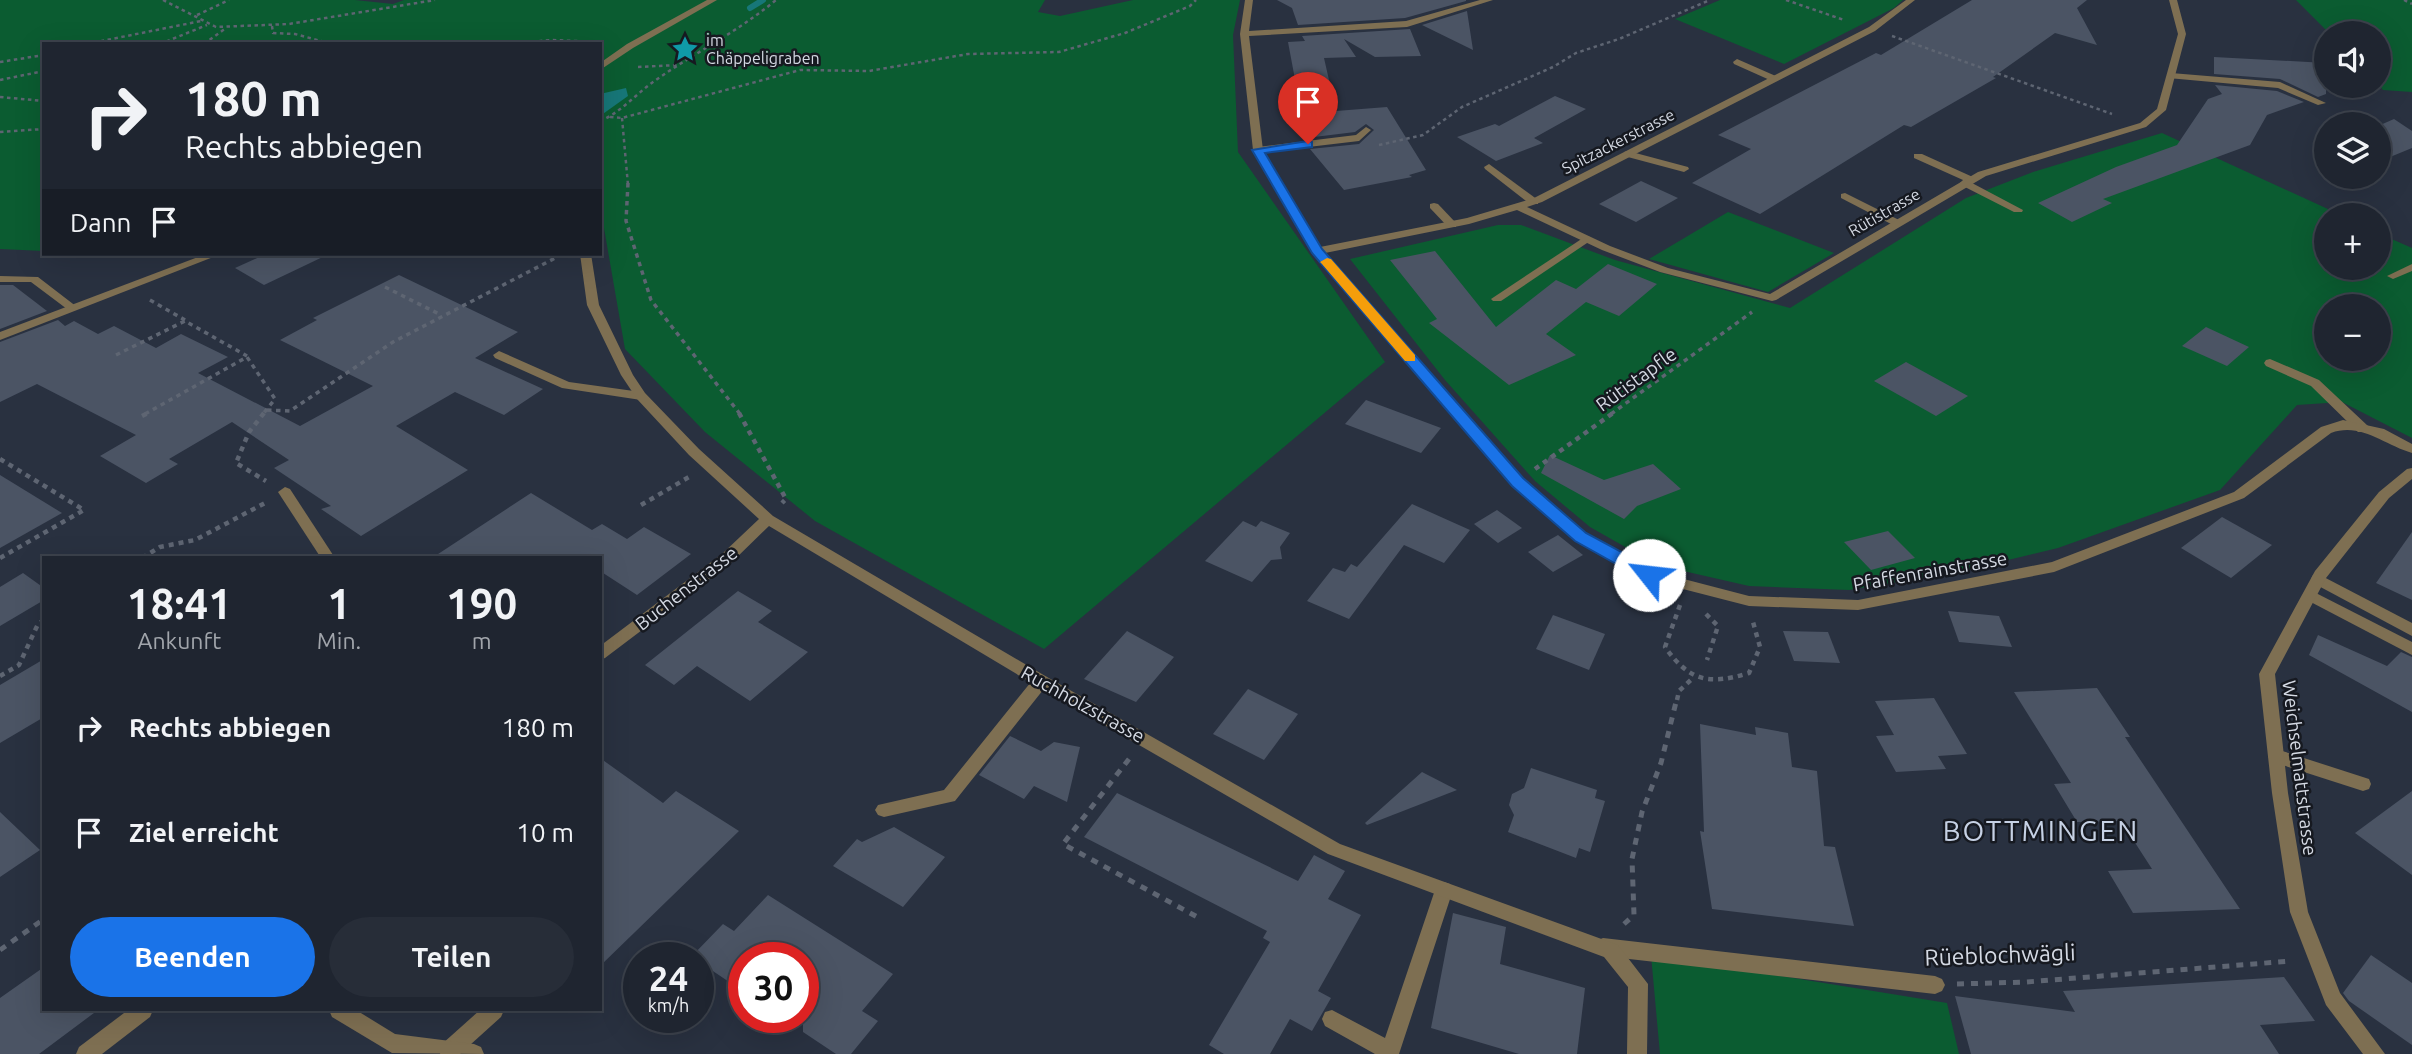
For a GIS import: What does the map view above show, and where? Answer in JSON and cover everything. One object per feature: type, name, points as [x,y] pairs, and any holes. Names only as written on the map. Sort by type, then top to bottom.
[{"type":"street","points":[[602,66],[630,46],[713,0]]},
{"type":"street","name":"Pfaffenrainstrasse","points":[[1249,0],[1244,34],[1258,150],[1317,250],[1518,482],[1581,537],[1649,575],[1749,601],[1858,605],[2054,567],[2239,495],[2326,430],[2343,424],[2379,432],[2412,449]]},
{"type":"street","points":[[1244,34],[1407,24],[1489,0]]},
{"type":"street","name":"Spitzackerstrasse","points":[[1317,250],[1452,225],[1534,202],[1872,29],[1911,0]]},
{"type":"street","points":[[2143,125],[2161,110],[2182,34],[2173,0]]},
{"type":"street","points":[[1737,62],[1775,79]]},
{"type":"street","points":[[2172,72],[2208,70]]},
{"type":"street","points":[[2172,72],[2280,85],[2321,103]]},
{"type":"street","points":[[2280,85],[2287,75]]},
{"type":"street","name":"Rütistrasse","points":[[1772,298],[1982,174],[2143,125]]},
{"type":"street","points":[[1258,150],[1359,138],[1366,130]]},
{"type":"street","points":[[1628,154],[1684,169]]},
{"type":"street","points":[[1918,156],[2018,210]]},
{"type":"street","points":[[1489,167],[1534,202]]},
{"type":"street","points":[[1845,196],[1897,223]]},
{"type":"street","points":[[1434,206],[1452,225]]},
{"type":"street","points":[[1520,207],[1586,239],[1664,270],[1772,298]]},
{"type":"street","points":[[1497,299],[1586,239]]},
{"type":"street","points":[[0,336],[210,256]]},
{"type":"street","name":"Ruchholzstrasse","points":[[585,256],[593,305],[627,376],[641,396],[694,452],[768,519],[1041,681],[1145,738],[1335,849],[1611,951],[1638,984],[1637,1054]]},
{"type":"street","points":[[2393,276],[2412,267]]},
{"type":"street","points":[[0,279],[34,279],[71,307]]},
{"type":"street","points":[[499,355],[566,384],[641,396]]},
{"type":"street","points":[[2270,363],[2315,383],[2363,429]]},
{"type":"street","name":"Weichselmattstrasse","points":[[2375,1054],[2333,999],[2299,912],[2267,674],[2314,587],[2384,495],[2412,472]]},
{"type":"street","points":[[285,492],[327,556]]},
{"type":"street","name":"Buchenstrasse","points":[[602,652],[727,558],[768,519]]},
{"type":"street","points":[[2314,587],[2412,629]]},
{"type":"street","points":[[2314,587],[2412,649]]},
{"type":"street","points":[[884,810],[949,796],[1041,681]]},
{"type":"street","points":[[2276,756],[2363,783]]},
{"type":"street","points":[[1332,1019],[1391,1052],[1444,890]]},
{"type":"street","name":"Rüeblochwägli","points":[[1602,947],[1936,985]]},
{"type":"street","points":[[86,1054],[142,1011]]},
{"type":"street","points":[[341,1011],[392,1044],[474,1054]]},
{"type":"street","points":[[449,1051],[493,1011]]},
{"type":"path","points":[[163,0],[197,15],[207,25]]},
{"type":"path","points":[[197,15],[229,0]]},
{"type":"path","points":[[165,42],[207,25],[272,26],[435,0]]},
{"type":"path","points":[[429,1],[442,0]]},
{"type":"path","points":[[602,120],[610,117],[653,82],[742,28],[776,0]]},
{"type":"path","points":[[610,117],[622,118],[800,70],[869,71],[968,54],[1059,52],[1125,33],[1190,6],[1196,0]]},
{"type":"path","points":[[1369,147],[1423,135],[1462,107],[1553,67],[1576,53],[1710,0]]},
{"type":"path","points":[[1786,0],[2143,125]]},
{"type":"path","points":[[2404,0],[2412,5]]},
{"type":"path","points":[[96,42],[201,21]]},
{"type":"path","points":[[272,26],[273,33],[295,34],[325,42]]},
{"type":"path","points":[[207,42],[227,27]]},
{"type":"path","points":[[531,42],[577,42]]},
{"type":"path","points":[[602,44],[630,46]]},
{"type":"path","points":[[0,62],[42,55]]},
{"type":"path","points":[[0,80],[42,71]]},
{"type":"path","points":[[0,97],[42,101]]},
{"type":"path","points":[[622,118],[628,177],[626,220],[651,300],[748,425],[786,499],[768,519]]},
{"type":"path","points":[[0,132],[42,129]]},
{"type":"path","points":[[267,410],[290,411],[393,342],[559,256]]},
{"type":"path","points":[[128,286],[247,357],[275,400],[249,432],[236,463],[285,492]]},
{"type":"path","points":[[385,287],[441,316]]},
{"type":"path","name":"Rütistapfle","points":[[1518,482],[1772,298]]},
{"type":"path","points":[[116,355],[186,321]]},
{"type":"path","points":[[142,416],[247,357]]},
{"type":"path","points":[[0,458],[84,510],[0,558]]},
{"type":"path","points":[[641,505],[711,465]]},
{"type":"path","points":[[145,556],[160,547],[195,540],[285,492]]},
{"type":"path","points":[[1689,585],[1665,647],[1676,665],[1694,677],[1721,682],[1749,673],[1760,647],[1749,601]]},
{"type":"path","points":[[0,676],[19,665],[38,624],[42,622]]},
{"type":"path","points":[[1707,660],[1717,626]]},
{"type":"path","points":[[1602,947],[1634,915],[1632,859],[1642,812],[1661,763],[1679,691],[1694,677]]},
{"type":"path","points":[[1145,738],[1063,844],[1201,919]]},
{"type":"path","points":[[0,950],[42,920]]},
{"type":"path","name":"Rüeblochwägli","points":[[1936,985],[2026,982],[2317,958]]},
{"type":"shaded area","points":[[0,0],[355,0],[393,4],[404,0],[1045,0],[1038,12],[1060,16],[1133,0],[1240,0],[1233,35],[1238,152],[1385,362],[1044,649],[815,521],[705,432],[625,349],[602,217],[602,42],[42,42],[42,251],[0,249]]},
{"type":"shaded area","points":[[1720,0],[1903,0],[1894,8],[1784,64],[1675,19]]},
{"type":"shaded area","points":[[2296,0],[2412,0],[2412,92],[2391,91],[2391,21],[2317,21]]},
{"type":"shaded area","points":[[626,88],[628,96],[602,115],[602,94]]},
{"type":"shaded area","points":[[2162,133],[2315,203],[2314,280],[2391,280],[2391,239],[2412,248],[2412,438],[2342,402],[2297,405],[2220,490],[2058,548],[1958,572],[1849,590],[1749,586],[1657,565],[1590,527],[1535,481],[1445,380],[1350,259],[1498,225],[1521,225],[1615,260],[1790,308],[1966,198],[2033,172]]},
{"type":"shaded area","points":[[1728,212],[1834,253],[1768,292],[1649,259]]},
{"type":"shaded area","points":[[1651,955],[1947,1003],[1959,1054],[1660,1054]]},
{"type":"building","points":[[1277,0],[1466,1],[1405,18],[1298,25],[1292,8]]},
{"type":"building","points":[[1972,0],[2087,0],[2077,8],[2097,45],[2055,33],[1993,77],[1996,78],[1911,127],[1904,125],[1760,214],[1692,183],[1751,149],[1718,135],[1876,53],[1881,55]]},
{"type":"building","points":[[1467,11],[1473,50],[1422,25]]},
{"type":"building","points":[[1410,29],[1421,56],[1375,57],[1344,39],[1356,57],[1324,58],[1336,111],[1387,107],[1426,170],[1409,175],[1412,177],[1344,190],[1310,149],[1359,144],[1374,130],[1366,124],[1355,132],[1306,138],[1288,42],[1305,41],[1302,36]]},
{"type":"building","points":[[2214,57],[2314,62],[2314,95],[2280,79],[2214,74]]},
{"type":"building","points":[[2215,85],[2277,91],[2304,102],[2267,115],[2250,145],[2103,199],[2112,203],[2072,222],[2038,203],[2116,167],[2177,145],[2208,99],[2222,94]]},
{"type":"building","points":[[1555,96],[1586,109],[1534,138],[1543,143],[1496,161],[1457,137],[1495,124],[1499,126]]},
{"type":"building","points":[[2394,119],[2412,131],[2412,148],[2391,157],[2391,120]]},
{"type":"building","points":[[1641,181],[1678,198],[1636,222],[1599,204]]},
{"type":"building","points":[[1435,251],[1496,327],[1556,280],[1576,289],[1608,264],[1657,284],[1619,316],[1586,302],[1546,334],[1576,355],[1509,385],[1429,323],[1437,319],[1390,260]]},
{"type":"building","points":[[262,256],[325,256],[264,285],[235,268]]},
{"type":"building","points":[[399,275],[518,332],[475,358],[543,389],[504,415],[455,392],[396,426],[468,470],[361,536],[321,509],[331,506],[274,468],[289,460],[232,422],[169,459],[178,464],[146,483],[100,456],[136,435],[37,384],[0,402],[0,342],[58,320],[65,326],[74,321],[98,334],[114,326],[156,348],[181,334],[228,357],[198,373],[300,426],[373,386],[280,340],[317,320],[313,318]]},
{"type":"building","points":[[0,285],[13,285],[47,311],[0,329]]},
{"type":"building","points":[[2206,327],[2249,347],[2227,366],[2182,346]]},
{"type":"building","points":[[1906,362],[1968,396],[1936,416],[1874,381]]},
{"type":"building","points":[[1366,400],[1441,428],[1421,453],[1345,424]]},
{"type":"building","points":[[1550,455],[1604,480],[1653,464],[1681,489],[1637,506],[1624,519],[1541,473]]},
{"type":"building","points":[[0,475],[62,513],[0,548]]},
{"type":"building","points":[[531,493],[592,530],[602,524],[627,539],[644,527],[691,554],[637,595],[602,572],[602,556],[435,556]]},
{"type":"building","points":[[1412,504],[1470,530],[1444,563],[1404,545],[1349,619],[1307,601],[1333,568],[1345,572],[1351,564],[1357,567]]},
{"type":"building","points":[[1497,510],[1522,528],[1498,543],[1474,524]]},
{"type":"building","points":[[2222,517],[2272,545],[2231,578],[2181,548]]},
{"type":"building","points":[[1243,521],[1256,527],[1261,521],[1290,533],[1280,547],[1282,559],[1271,560],[1252,582],[1205,561]]},
{"type":"building","points":[[1888,531],[1915,558],[1871,570],[1844,542]]},
{"type":"building","points":[[2412,532],[2412,600],[2376,583]]},
{"type":"building","points":[[1558,535],[1583,555],[1553,572],[1528,552]]},
{"type":"building","points":[[23,573],[42,587],[42,601],[0,626],[0,587]]},
{"type":"building","points":[[738,591],[772,611],[758,622],[808,652],[750,701],[697,666],[674,685],[645,665]]},
{"type":"building","points":[[1948,611],[1999,616],[2012,647],[1959,642]]},
{"type":"building","points":[[1553,615],[1605,634],[1589,670],[1536,649]]},
{"type":"building","points":[[1127,631],[1174,657],[1136,702],[1084,679]]},
{"type":"building","points":[[1783,631],[1828,632],[1840,663],[1794,661]]},
{"type":"building","points":[[2318,635],[2387,666],[2401,652],[2412,657],[2412,712],[2309,655]]},
{"type":"building","points":[[42,660],[42,718],[0,743],[0,685]]},
{"type":"building","points":[[2097,688],[2130,737],[2125,737],[2240,909],[2133,913],[2108,871],[2152,869],[2121,821],[2077,822],[2054,784],[2071,783],[2014,692]]},
{"type":"building","points":[[1248,689],[1298,714],[1264,760],[1213,734]]},
{"type":"building","points":[[1934,698],[1967,754],[1938,756],[1946,769],[1896,772],[1876,736],[1894,735],[1875,701]]},
{"type":"building","points":[[1700,724],[1756,735],[1755,727],[1788,733],[1792,767],[1817,771],[1824,846],[1835,847],[1854,926],[1712,909],[1700,831],[1704,832]]},
{"type":"building","points":[[1010,736],[1041,751],[1054,742],[1080,747],[1067,802],[1034,786],[1024,799],[979,775]]},
{"type":"building","points":[[602,759],[663,803],[676,791],[739,831],[602,964]]},
{"type":"building","points":[[1531,768],[1597,790],[1595,798],[1605,801],[1590,852],[1579,848],[1576,858],[1508,832],[1514,815],[1509,805],[1512,794],[1524,788]]},
{"type":"building","points":[[1422,772],[1457,790],[1367,825],[1365,823]]},
{"type":"building","points":[[2412,791],[2412,875],[2355,833]]},
{"type":"building","points":[[1117,793],[1298,881],[1314,855],[1345,871],[1328,899],[1361,915],[1318,991],[1331,998],[1312,1031],[1290,1019],[1270,1054],[1224,1054],[1209,1045],[1270,942],[1263,938],[1267,931],[1084,837]]},
{"type":"building","points":[[0,812],[40,850],[0,877]]},
{"type":"building","points":[[894,827],[945,857],[903,907],[833,866],[857,839],[862,842]]},
{"type":"building","points":[[768,895],[893,974],[862,1011],[878,1021],[851,1054],[836,1054],[804,1033],[819,1033],[819,942],[728,942],[728,981],[714,972],[714,942],[706,942],[723,924],[734,931]]},
{"type":"building","points":[[1453,913],[1506,927],[1500,964],[1585,988],[1577,1054],[1519,1054],[1431,1028]]},
{"type":"building","points":[[2371,955],[2412,983],[2412,1045],[2349,1001],[2343,993]]},
{"type":"building","points":[[42,968],[42,1011],[97,1011],[39,1054],[0,1054],[0,998]]},
{"type":"building","points":[[2284,977],[2315,1021],[2260,1025],[2279,1054],[1971,1054],[1955,996],[2075,1012],[2063,991]]},
{"type":"waterway","points":[[750,8],[763,0]]},
{"type":"slow traffic","points":[[1327,262],[1410,358]]},
{"type":"place","name":"im Chäppeligraben","points":[[685,49]]},
{"type":"district","name":"BOTTMINGEN","points":[[2041,831]]},
{"type":"route","points":[[1308,144],[1258,150],[1260,158],[1317,250],[1518,482],[1581,537],[1649,575]]}]
